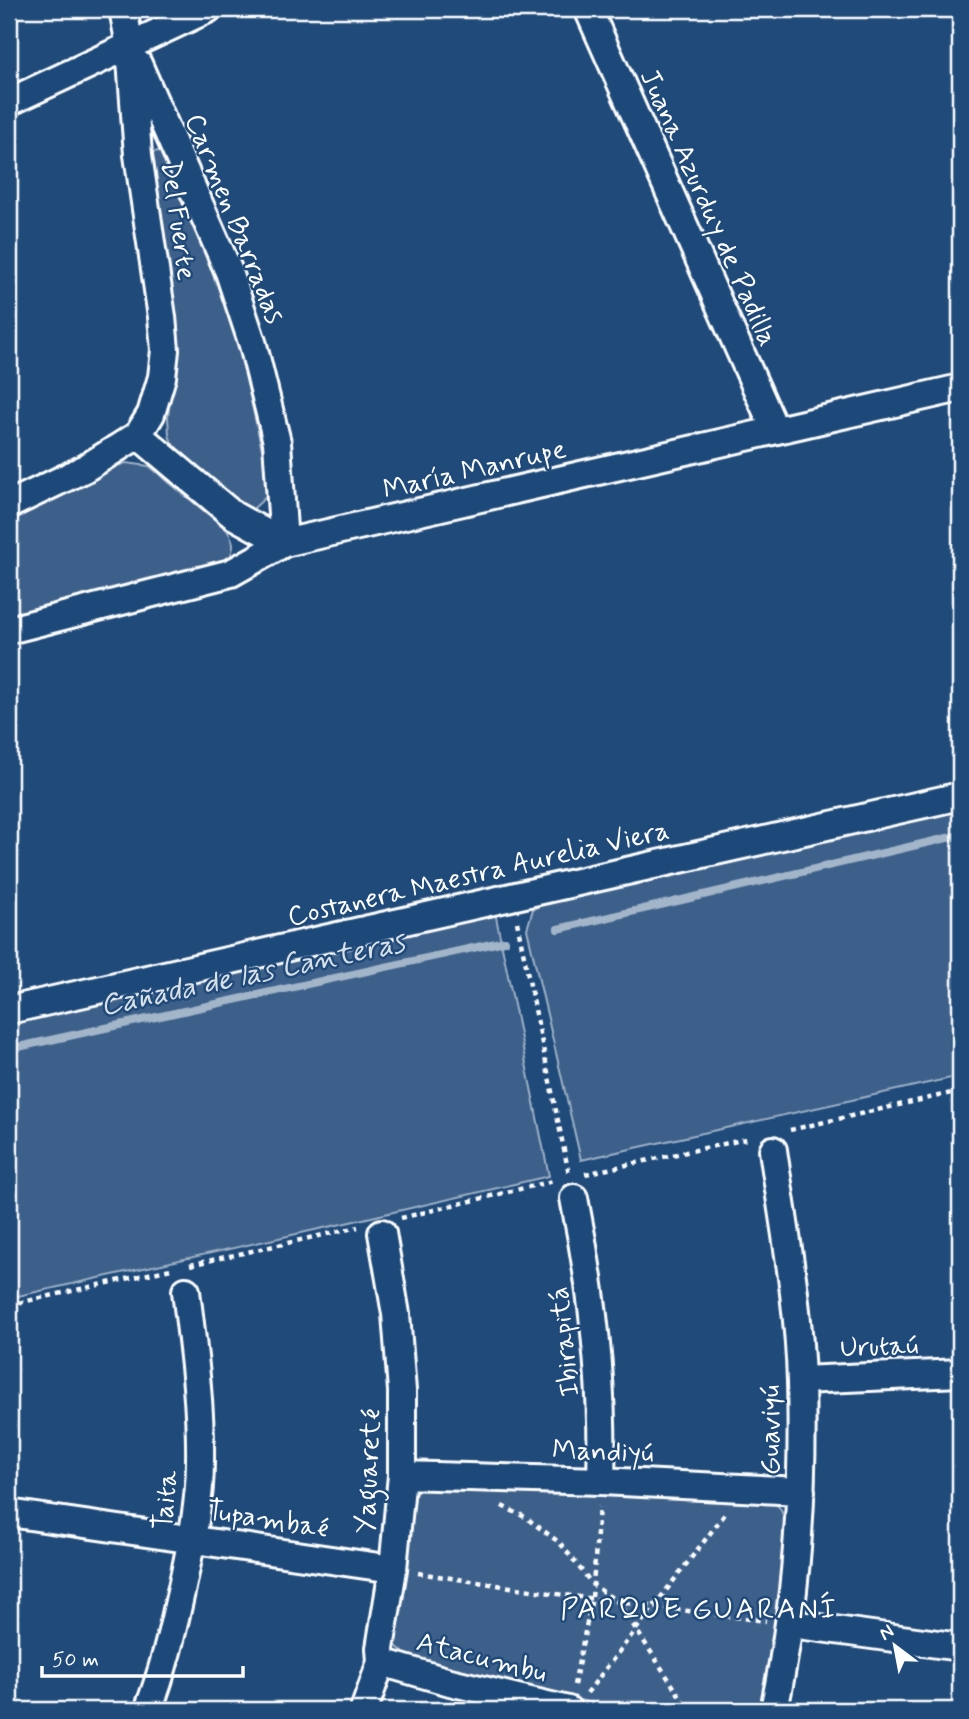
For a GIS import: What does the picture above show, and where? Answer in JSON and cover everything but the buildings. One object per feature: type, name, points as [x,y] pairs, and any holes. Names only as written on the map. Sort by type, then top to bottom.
[{"type":"street","name":"Del Fuerte","points":[[123,9],[130,46],[138,155],[165,350],[162,377],[151,414],[138,435]]},
{"type":"street","points":[[9,102],[208,9]]},
{"type":"street","name":"Juana Azurduy de Padilla","points":[[588,9],[775,430]]},
{"type":"street","name":"Carmen Barradas","points":[[130,46],[229,272],[253,345],[277,442],[284,543]]},
{"type":"street","name":"María Manrupe","points":[[9,630],[231,573],[284,543],[960,388]]},
{"type":"street","points":[[9,505],[84,469],[138,435],[233,515],[284,543]]},
{"type":"street","name":"Costanera Maestra Aurelia Viera","points":[[9,1010],[960,796]]},
{"type":"street","name":"Guaviyú","points":[[774,1710],[791,1624],[801,1491],[801,1380],[778,1140]]},
{"type":"street","name":"Ibirapitá","points":[[572,1188],[595,1317],[603,1431],[601,1481]]},
{"type":"street","name":"Yaguareté","points":[[364,1710],[381,1662],[380,1648],[393,1569],[402,1475],[401,1378],[396,1314],[382,1233]]},
{"type":"street","name":"Taita","points":[[148,1710],[168,1650],[193,1539],[199,1485],[197,1377],[186,1291]]},
{"type":"street","name":"Urutaú","points":[[801,1380],[960,1373]]},
{"type":"street","name":"Mandiyú","points":[[402,1475],[801,1491]]},
{"type":"street","name":"Tupambaé","points":[[9,1513],[393,1569]]},
{"type":"street","points":[[791,1624],[960,1647]]},
{"type":"street","name":"Atacumbu","points":[[381,1662],[450,1682],[573,1704]]},
{"type":"path","points":[[511,897],[572,1188]]},
{"type":"path","points":[[778,1140],[960,1091]]},
{"type":"path","points":[[481,1477],[500,1505],[525,1517],[560,1543],[593,1585],[618,1602],[689,1710]]},
{"type":"path","points":[[573,1704],[592,1598],[601,1481]]},
{"type":"path","points":[[573,1704],[636,1630],[722,1517],[737,1503],[759,1489]]},
{"type":"path","points":[[393,1569],[791,1624]]},
{"type":"shaded area","points":[[160,151],[165,154],[239,347],[269,481],[266,497],[253,509],[240,509],[174,448],[169,435],[168,417],[174,368],[148,156],[152,152]]},
{"type":"shaded area","points":[[126,463],[149,466],[226,529],[233,545],[228,561],[9,623],[9,518],[103,471]]},
{"type":"shaded area","points":[[960,804],[960,1076],[581,1160],[527,929],[533,909],[555,897]]},
{"type":"shaded area","points":[[495,912],[549,1176],[9,1298],[9,1015]]},
{"type":"shaded area","points":[[424,1485],[771,1500],[780,1508],[789,1529],[763,1710],[620,1710],[408,1657],[393,1643],[412,1497]]},
{"type":"waterway","name":"Cañada de las Canteras","points":[[558,929],[960,835]]},
{"type":"waterway","name":"Cañada de las Canteras","points":[[9,1049],[505,941]]},
{"type":"district","name":"PARQUE GUARANÍ","points":[[699,1608]]}]
